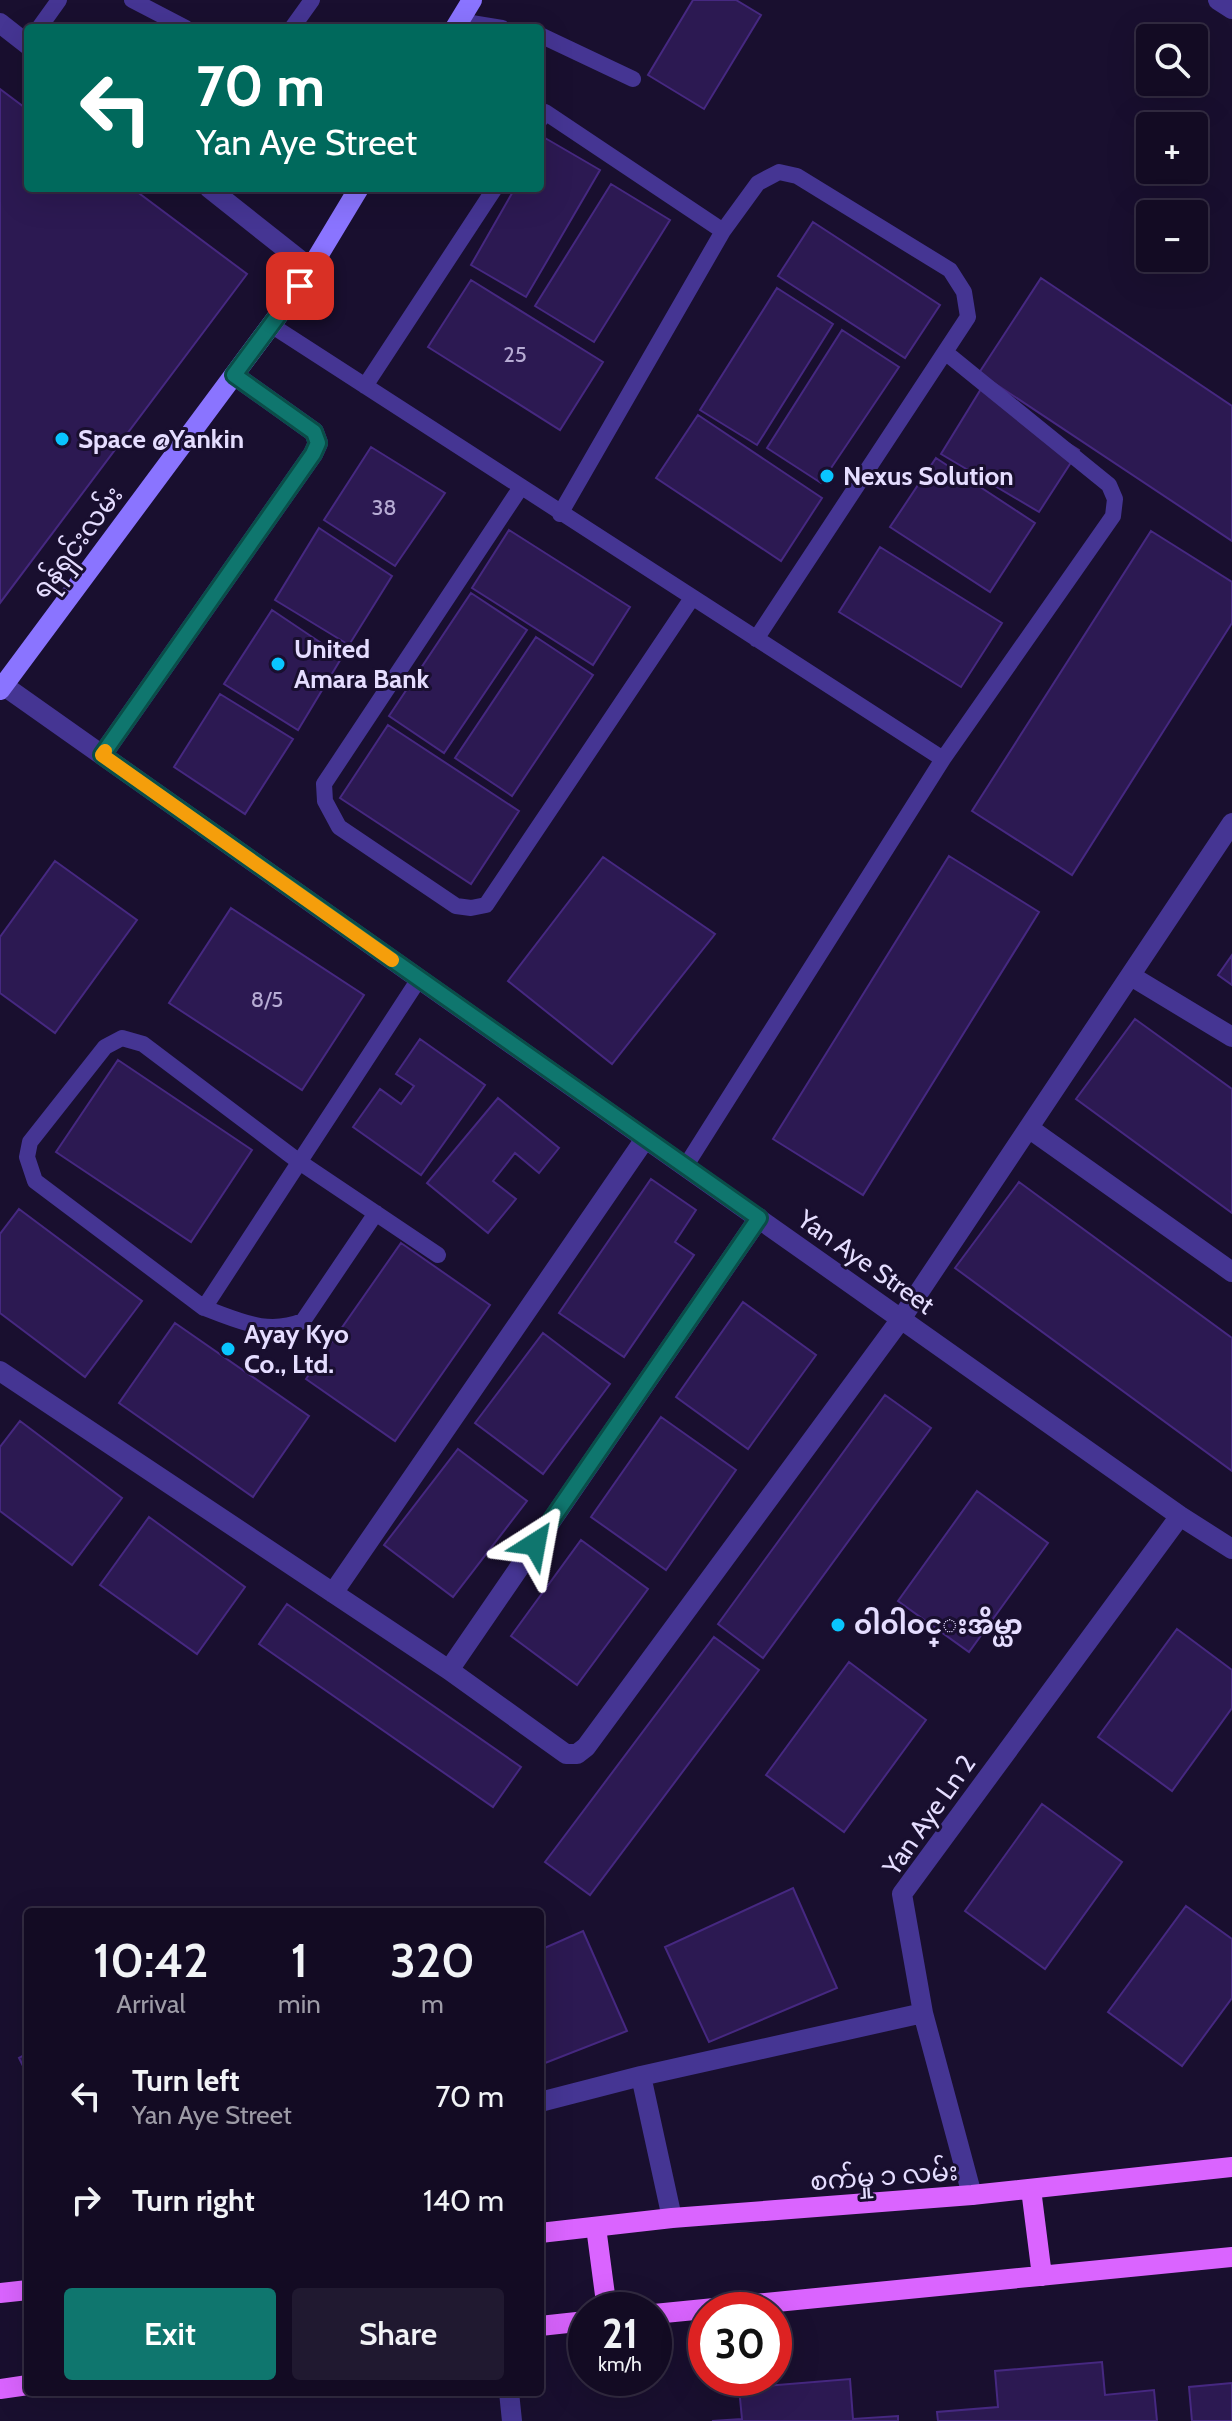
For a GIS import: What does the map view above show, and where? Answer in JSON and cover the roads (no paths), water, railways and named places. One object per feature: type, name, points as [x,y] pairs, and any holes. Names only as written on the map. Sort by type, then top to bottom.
[{"type":"main road","points":[[458,24],[472,0]]},
{"type":"main road","name":"ရန်ရှင်းလမ်း","points":[[1,686],[271,325],[357,192]]},
{"type":"main road","name":"စက်မှု ၁ လမ်း","points":[[544,2233],[672,2218],[972,2195],[1232,2167]]},
{"type":"main road","points":[[1031,2189],[1042,2276]]},
{"type":"main road","points":[[596,2227],[605,2292]]},
{"type":"main road","points":[[672,2312],[1232,2257]]},
{"type":"main road","points":[[0,2293],[24,2290]]},
{"type":"main road","points":[[544,2326],[568,2323]]},
{"type":"main road","points":[[0,2389],[24,2386]]},
{"type":"street","points":[[1218,0],[1232,9]]},
{"type":"street","points":[[0,23],[24,42]]},
{"type":"street","points":[[214,192],[310,268]]},
{"type":"street","points":[[102,755],[318,443],[314,432],[234,375]]},
{"type":"street","name":"Yan Aye Street","points":[[1,686],[1180,1516],[1232,1549]]},
{"type":"street","points":[[0,1371],[449,1670],[566,1754],[577,1754],[586,1747],[901,1319],[1232,823]]},
{"type":"street","points":[[1131,976],[1232,1037]]},
{"type":"street","points":[[1030,1129],[1232,1272]]},
{"type":"street","points":[[333,1593],[645,1139]]},
{"type":"street","points":[[449,1670],[759,1218]]},
{"type":"street","name":"Yan Aye Ln 2","points":[[972,2195],[923,2013],[902,1894],[1180,1516]]},
{"type":"street","points":[[544,2101],[923,2013]]},
{"type":"street","points":[[641,2076],[672,2218]]},
{"type":"street","points":[[509,2396],[512,2421]]},
{"type":"lane","points":[[42,24],[59,0]]},
{"type":"lane","points":[[132,0],[178,24]]},
{"type":"lane","points":[[295,24],[312,0]]},
{"type":"lane","points":[[544,37],[633,79]]},
{"type":"lane","points":[[544,114],[723,231]]},
{"type":"lane","points":[[560,514],[723,231],[758,183],[779,172],[797,176],[950,270],[964,292],[968,317],[756,639]]},
{"type":"lane","points":[[365,386],[492,192]]},
{"type":"lane","points":[[271,325],[943,759]]},
{"type":"lane","points":[[685,1167],[943,759],[1113,516],[1115,499],[1109,485],[945,352]]},
{"type":"lane","points":[[521,487],[324,784],[325,801],[339,827],[456,906],[471,908],[486,905],[692,598]]},
{"type":"lane","points":[[204,1308],[419,979]]},
{"type":"lane","points":[[376,1213],[303,1321],[286,1328],[265,1329],[204,1308],[35,1181],[27,1157],[30,1142],[105,1047],[122,1038],[143,1044],[298,1161],[376,1213],[438,1255]]},
{"type":"place","name":"Space @Yankin","points":[[62,439]]},
{"type":"place","name":"Nexus Solution","points":[[827,476]]},
{"type":"place","name":"United Amara Bank","points":[[278,664]]},
{"type":"place","name":"Ayay Kyo Co., Ltd.","points":[[228,1349]]},
{"type":"place","name":"ဝါဝါဝင္းအိမ္ယာ","points":[[838,1625]]}]
